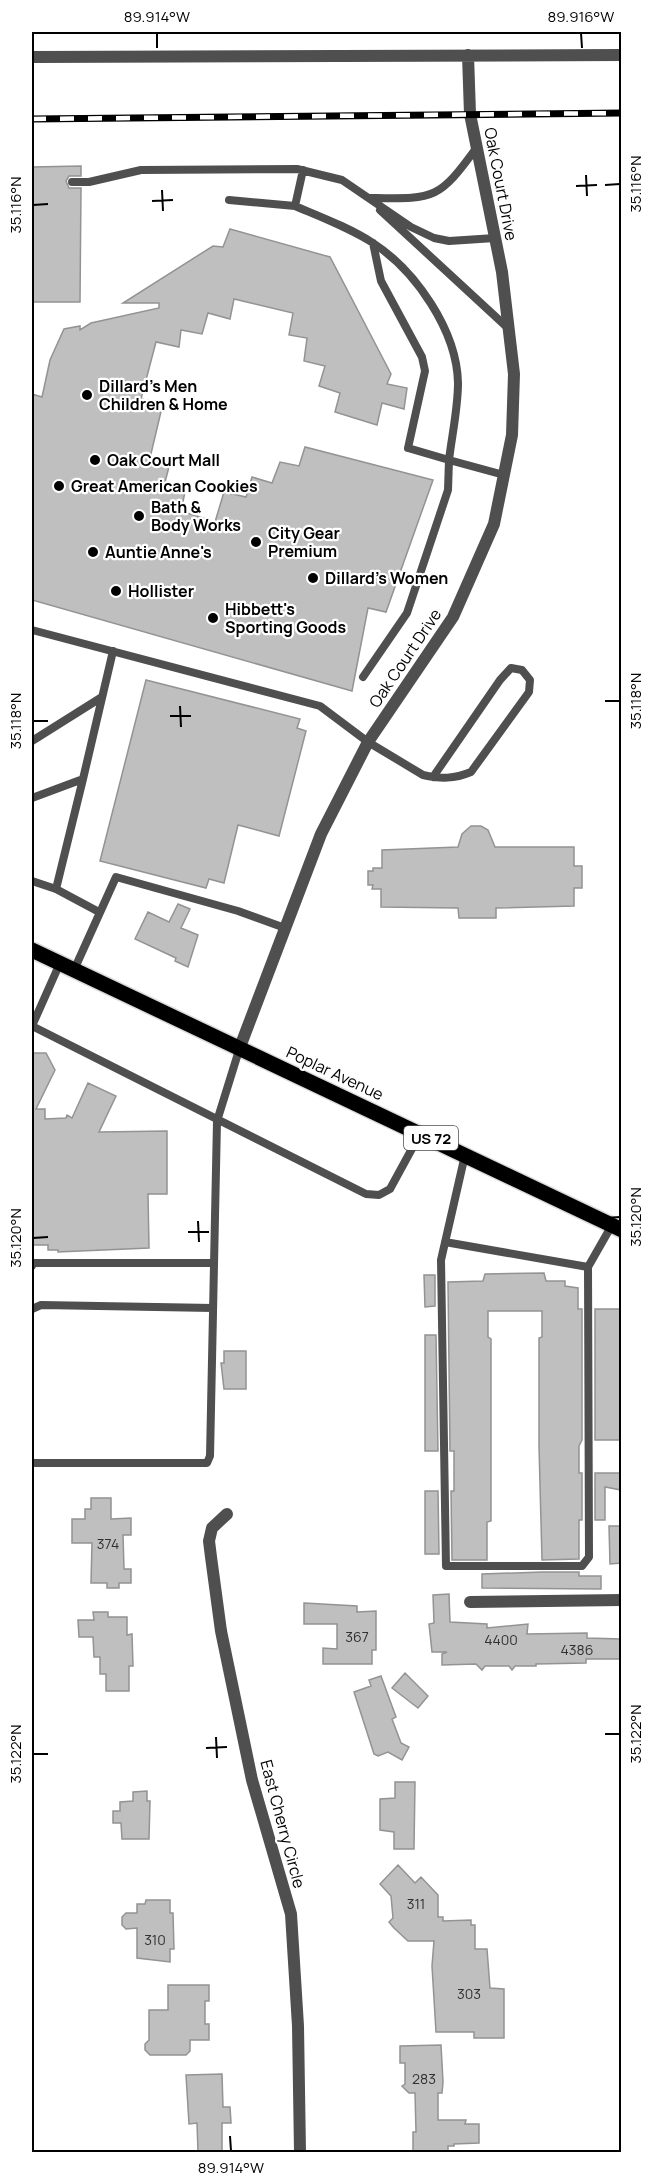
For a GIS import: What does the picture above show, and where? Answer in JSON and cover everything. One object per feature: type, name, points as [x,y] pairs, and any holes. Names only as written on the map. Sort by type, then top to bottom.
[{"type":"main road","name":"Poplar Avenue","points":[[32,950],[619,1228]]},
{"type":"street","name":"Oak Court Drive","points":[[240,1047],[321,834],[368,742],[453,617],[494,524],[512,435],[514,374],[495,238],[470,114],[468,55]]},
{"type":"street","points":[[32,57],[621,55]]},
{"type":"street","name":"East Cherry Circle","points":[[227,1514],[212,1528],[209,1541],[221,1631],[252,1780],[291,1914],[298,2026],[300,2152]]},
{"type":"street","points":[[470,1602],[621,1600]]},
{"type":"lane","points":[[369,198],[429,197],[443,188],[477,147]]},
{"type":"lane","points":[[72,182],[89,182],[141,170],[303,170],[342,180],[411,227],[434,238],[449,241],[495,238]]},
{"type":"lane","points":[[295,206],[303,170]]},
{"type":"lane","points":[[369,198],[406,236],[509,329]]},
{"type":"lane","points":[[229,200],[295,206],[374,243],[417,282],[432,305],[454,353],[458,383],[448,460],[448,490],[407,613],[363,677]]},
{"type":"lane","points":[[374,243],[381,281],[422,357],[425,371],[408,448],[504,475]]},
{"type":"lane","points":[[32,630],[320,706],[368,742],[423,775],[433,777],[457,777],[471,772],[529,692],[530,680],[522,670],[511,668],[500,680],[433,777]]},
{"type":"lane","points":[[56,889],[113,651]]},
{"type":"lane","points":[[32,741],[102,698]]},
{"type":"lane","points":[[32,798],[83,779]]},
{"type":"lane","points":[[74,970],[116,877],[238,911],[285,928]]},
{"type":"lane","points":[[32,881],[56,889],[99,912]]},
{"type":"lane","points":[[60,963],[32,1026],[366,1194],[379,1195],[390,1189],[420,1134]]},
{"type":"lane","points":[[32,1463],[207,1463],[210,1456],[217,1121],[240,1047]]},
{"type":"lane","points":[[465,1155],[441,1260],[446,1566],[582,1566],[589,1557],[588,1267],[619,1228]]},
{"type":"lane","points":[[446,1242],[588,1267]]},
{"type":"lane","points":[[32,1266],[33,1263],[214,1263]]},
{"type":"lane","points":[[32,1309],[41,1305],[213,1308]]},
{"type":"shaded area","points":[[32,32],[621,32],[622,33],[32,34]]},
{"type":"building","points":[[81,166],[81,176],[69,176],[66,181],[69,188],[81,188],[80,302],[32,302],[32,167]]},
{"type":"building","name":"Oak Court Mall","points":[[230,229],[330,257],[391,374],[387,384],[407,388],[404,409],[382,403],[377,425],[335,412],[340,393],[319,386],[325,366],[304,361],[307,338],[289,335],[293,313],[234,299],[230,319],[208,313],[202,334],[181,330],[179,347],[156,342],[141,399],[163,403],[150,458],[170,463],[164,486],[185,492],[181,511],[215,522],[224,492],[246,497],[252,477],[272,483],[280,462],[299,466],[305,447],[433,480],[386,612],[368,608],[352,691],[32,600],[32,394],[42,397],[50,360],[64,329],[80,326],[80,330],[91,323],[159,308],[159,303],[123,303],[213,246],[223,247]]},
{"type":"building","points":[[146,680],[300,719],[297,728],[306,731],[279,836],[238,825],[224,883],[209,879],[206,888],[100,861]]},
{"type":"building","points":[[471,826],[481,826],[488,830],[495,847],[574,847],[574,866],[582,866],[582,888],[574,888],[574,906],[496,908],[496,918],[459,918],[458,908],[381,907],[381,889],[372,889],[373,885],[368,885],[368,871],[373,871],[373,868],[382,868],[382,850],[458,847],[462,834]]},
{"type":"building","points":[[178,904],[190,909],[181,928],[198,935],[188,967],[175,961],[176,958],[135,939],[148,912],[169,922]]},
{"type":"building","points":[[32,1053],[46,1053],[55,1070],[36,1109],[45,1109],[45,1119],[66,1118],[67,1115],[72,1118],[88,1083],[116,1096],[99,1132],[167,1131],[167,1194],[148,1194],[149,1248],[58,1252],[58,1250],[48,1250],[48,1245],[32,1245]]},
{"type":"building","points":[[544,1273],[546,1281],[565,1281],[565,1286],[578,1288],[578,1309],[582,1309],[582,1440],[579,1446],[579,1473],[582,1473],[582,1520],[579,1520],[579,1559],[542,1560],[539,1338],[542,1337],[542,1311],[488,1311],[488,1337],[491,1339],[491,1521],[487,1522],[487,1560],[452,1560],[451,1491],[454,1491],[454,1451],[450,1451],[448,1282],[483,1281],[485,1274]]},
{"type":"building","points":[[424,1275],[435,1275],[435,1306],[425,1307]]},
{"type":"building","points":[[595,1309],[621,1309],[621,1440],[595,1440]]},
{"type":"building","points":[[425,1335],[436,1335],[438,1451],[425,1451]]},
{"type":"building","points":[[224,1351],[246,1351],[246,1389],[224,1389],[221,1363],[224,1363]]},
{"type":"building","points":[[595,1473],[621,1473],[621,1490],[605,1487],[605,1520],[595,1520]]},
{"type":"building","points":[[425,1491],[438,1491],[439,1554],[425,1554]]},
{"type":"building","points":[[91,1498],[111,1498],[111,1519],[131,1518],[131,1535],[123,1535],[124,1569],[131,1569],[131,1583],[119,1583],[119,1588],[107,1588],[107,1583],[91,1583],[92,1543],[72,1543],[72,1519],[85,1519],[85,1509],[91,1509]]},
{"type":"building","points":[[609,1526],[621,1526],[621,1563],[610,1564]]},
{"type":"building","points":[[579,1572],[579,1576],[601,1576],[601,1589],[482,1588],[482,1574]]},
{"type":"building","points":[[449,1594],[450,1622],[487,1624],[487,1628],[528,1624],[527,1634],[587,1633],[587,1638],[621,1639],[621,1659],[586,1659],[586,1663],[515,1666],[512,1670],[509,1666],[485,1666],[482,1670],[476,1664],[442,1665],[442,1654],[447,1652],[432,1652],[429,1624],[434,1623],[433,1595]]},
{"type":"building","points":[[304,1603],[357,1606],[357,1612],[376,1611],[376,1650],[372,1650],[372,1664],[323,1664],[323,1648],[337,1649],[337,1624],[304,1624]]},
{"type":"building","points":[[93,1612],[108,1612],[108,1617],[127,1617],[127,1635],[132,1634],[133,1666],[129,1666],[129,1691],[106,1691],[106,1674],[100,1674],[100,1657],[94,1657],[93,1637],[79,1637],[78,1620],[94,1620]]},
{"type":"building","points":[[405,1673],[428,1696],[418,1708],[392,1688]]},
{"type":"building","points":[[381,1676],[396,1717],[392,1719],[401,1743],[409,1747],[402,1760],[388,1752],[378,1756],[374,1754],[354,1692],[371,1686],[369,1680]]},
{"type":"building","points":[[395,1782],[415,1782],[414,1849],[394,1849],[394,1832],[380,1830],[380,1799],[395,1798]]},
{"type":"building","points":[[147,1791],[147,1801],[150,1801],[149,1839],[122,1839],[121,1823],[113,1823],[113,1811],[120,1811],[120,1802],[133,1801],[133,1792]]},
{"type":"building","points":[[398,1865],[415,1883],[421,1877],[438,1895],[438,1917],[443,1917],[443,1921],[471,1920],[471,1925],[475,1925],[475,1949],[487,1949],[490,1988],[504,1989],[504,2038],[474,2038],[474,2032],[436,2032],[432,1966],[434,1941],[408,1941],[394,1928],[389,1922],[393,1918],[391,1896],[380,1884]]},
{"type":"building","points":[[146,1900],[170,1900],[170,1913],[173,1913],[174,1949],[170,1949],[170,1962],[137,1958],[137,1928],[126,1929],[122,1925],[122,1917],[126,1913],[137,1913],[137,1904],[145,1904]]},
{"type":"building","points":[[168,1985],[209,1985],[209,2001],[205,2001],[205,2024],[209,2024],[209,2040],[190,2040],[190,2051],[186,2055],[150,2055],[145,2050],[145,2044],[149,2040],[149,2010],[168,2010]]},
{"type":"building","points":[[441,2045],[443,2082],[442,2093],[438,2093],[438,2120],[466,2120],[465,2124],[479,2124],[479,2143],[454,2144],[454,2146],[448,2146],[448,2152],[413,2152],[413,2132],[416,2132],[415,2093],[409,2093],[402,2086],[405,2084],[405,2063],[400,2063],[400,2046]]},
{"type":"building","points":[[222,2074],[223,2107],[230,2107],[231,2123],[222,2123],[222,2152],[198,2152],[197,2123],[189,2124],[186,2075]]},
{"type":"railway","points":[[32,119],[622,113]]},
{"type":"place","name":"Dillard's Men Children & Home","points":[[87,395]]},
{"type":"place","name":"Oak Court Mall","points":[[95,460]]},
{"type":"place","name":"Great American Cookies","points":[[59,486]]},
{"type":"place","name":"Bath & Body Works","points":[[139,516]]},
{"type":"place","name":"City Gear Premium","points":[[256,542]]},
{"type":"place","name":"Auntie Anne's","points":[[93,552]]},
{"type":"place","name":"Dillard's Women","points":[[313,578]]},
{"type":"place","name":"Hollister","points":[[116,591]]},
{"type":"place","name":"Hibbett's Sporting Goods","points":[[213,618]]}]
